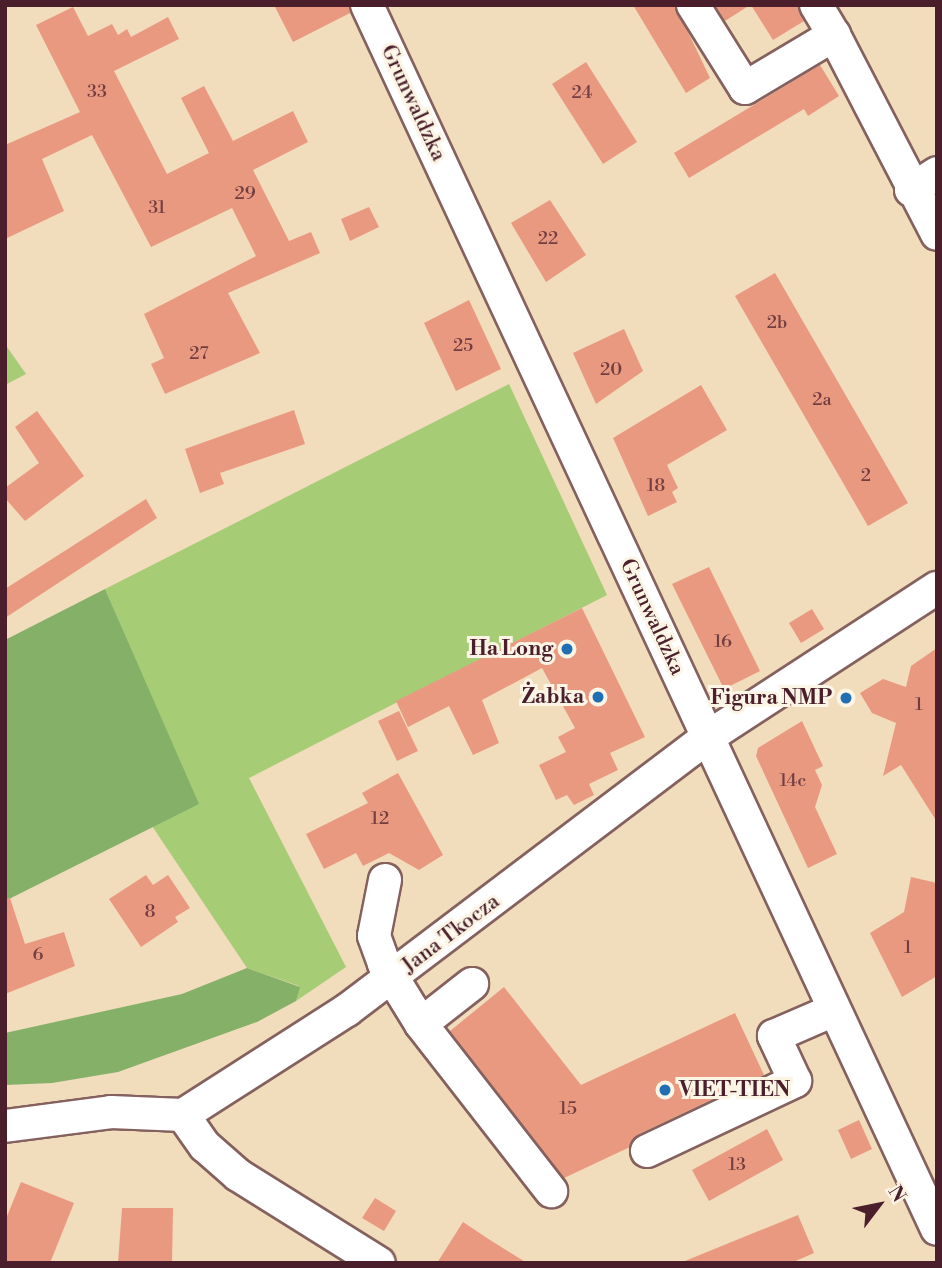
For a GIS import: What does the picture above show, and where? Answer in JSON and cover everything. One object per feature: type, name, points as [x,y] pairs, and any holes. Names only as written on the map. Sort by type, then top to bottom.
[{"type":"street","name":"Grunwaldzka","points":[[367,5],[834,1010],[930,1197],[937,1229]]},
{"type":"street","points":[[693,5],[745,89],[834,35]]},
{"type":"street","points":[[816,5],[924,182],[937,234]]},
{"type":"street","name":"Jana Tkocza","points":[[183,1115],[393,977],[708,737],[937,588]]},
{"type":"street","points":[[385,880],[374,936],[393,977],[421,1024],[551,1191]]},
{"type":"street","points":[[421,1024],[472,984]]},
{"type":"street","points":[[647,1151],[795,1082],[774,1035],[834,1010]]},
{"type":"street","points":[[5,1126],[111,1112],[183,1115],[205,1146],[238,1175],[379,1263]]},
{"type":"green space","points":[[5,344],[26,374],[5,385]]},
{"type":"green space","points":[[509,384],[607,595],[249,778],[346,967],[296,1001],[299,986],[247,968],[152,826],[198,804],[105,589]]},
{"type":"green space","points":[[105,589],[199,804],[5,901],[5,640]]},
{"type":"green space","points":[[247,968],[300,987],[296,1001],[257,1022],[118,1072],[52,1083],[5,1085],[5,1033],[182,994]]},
{"type":"building","points":[[274,5],[349,5],[350,13],[293,42]]},
{"type":"building","points":[[633,5],[675,5],[710,78],[686,93]]},
{"type":"building","points":[[715,5],[750,5],[725,21]]},
{"type":"building","points":[[751,5],[798,5],[804,21],[773,40]]},
{"type":"building","points":[[73,7],[88,36],[112,24],[118,35],[127,29],[131,37],[168,17],[179,39],[114,71],[167,174],[209,153],[181,98],[204,86],[233,141],[293,111],[308,142],[253,170],[289,241],[311,232],[320,253],[228,293],[260,353],[165,394],[151,364],[164,358],[144,314],[256,256],[232,208],[151,247],[92,135],[42,159],[64,211],[5,239],[5,145],[80,112],[36,25]]},
{"type":"building","points":[[586,62],[637,142],[603,164],[552,84]]},
{"type":"building","points":[[820,65],[839,96],[808,116],[804,109],[689,178],[674,153]]},
{"type":"building","points":[[550,200],[586,255],[546,282],[511,223]]},
{"type":"building","points":[[369,207],[379,227],[350,241],[341,219]]},
{"type":"building","points":[[775,273],[908,503],[868,526],[735,296]]},
{"type":"building","points":[[469,300],[501,369],[456,391],[424,323]]},
{"type":"building","points":[[624,329],[643,371],[596,404],[573,353]]},
{"type":"building","points":[[701,385],[727,430],[667,465],[678,488],[672,492],[677,502],[648,516],[613,438]]},
{"type":"building","points":[[294,410],[305,444],[220,473],[224,484],[200,493],[185,449]]},
{"type":"building","points":[[37,411],[84,476],[25,521],[5,498],[5,488],[39,463],[15,427]]},
{"type":"building","points":[[146,499],[157,518],[5,618],[5,589]]},
{"type":"building","points":[[709,567],[760,671],[724,689],[672,584]]},
{"type":"building","points":[[582,608],[645,737],[610,753],[618,770],[589,784],[594,795],[574,805],[567,795],[556,800],[539,765],[566,752],[558,737],[575,728],[542,668],[482,700],[499,743],[473,755],[449,706],[408,727],[396,701]]},
{"type":"building","points":[[812,609],[824,629],[801,643],[789,623]]},
{"type":"building","points":[[937,648],[937,822],[901,765],[883,776],[896,723],[872,713],[860,693],[883,679],[906,687],[911,666]]},
{"type":"building","points":[[399,711],[418,751],[397,761],[378,721]]},
{"type":"building","points":[[802,721],[823,766],[815,770],[822,785],[815,807],[837,854],[808,868],[756,756],[758,748]]},
{"type":"building","points":[[398,773],[443,855],[419,870],[389,853],[363,866],[356,853],[324,869],[306,834],[368,803],[362,793]]},
{"type":"building","points":[[146,875],[153,885],[168,875],[190,908],[175,917],[178,922],[141,947],[109,899]]},
{"type":"building","points":[[911,877],[937,883],[937,976],[902,997],[870,933],[904,912]]},
{"type":"building","points":[[10,898],[25,944],[64,932],[75,966],[5,994],[5,899]]},
{"type":"building","points":[[504,987],[581,1085],[735,1013],[764,1075],[639,1134],[630,1147],[564,1178],[450,1031]]},
{"type":"building","points":[[859,1120],[872,1149],[851,1159],[838,1130]]},
{"type":"building","points":[[767,1129],[783,1160],[709,1201],[692,1170]]},
{"type":"building","points":[[21,1182],[74,1203],[50,1263],[5,1263],[5,1221]]},
{"type":"building","points":[[375,1198],[396,1211],[384,1231],[362,1218]]},
{"type":"building","points":[[122,1208],[173,1208],[172,1263],[118,1263]]},
{"type":"building","points":[[798,1215],[814,1253],[791,1263],[680,1263]]},
{"type":"building","points":[[463,1222],[490,1240],[527,1263],[437,1263]]},
{"type":"place","name":"Ha Long","points":[[567,649]]},
{"type":"place","name":"Żabka","points":[[598,697]]},
{"type":"place","name":"Figura NMP","points":[[846,698]]},
{"type":"place","name":"VIET-TIEN","points":[[665,1090]]}]
